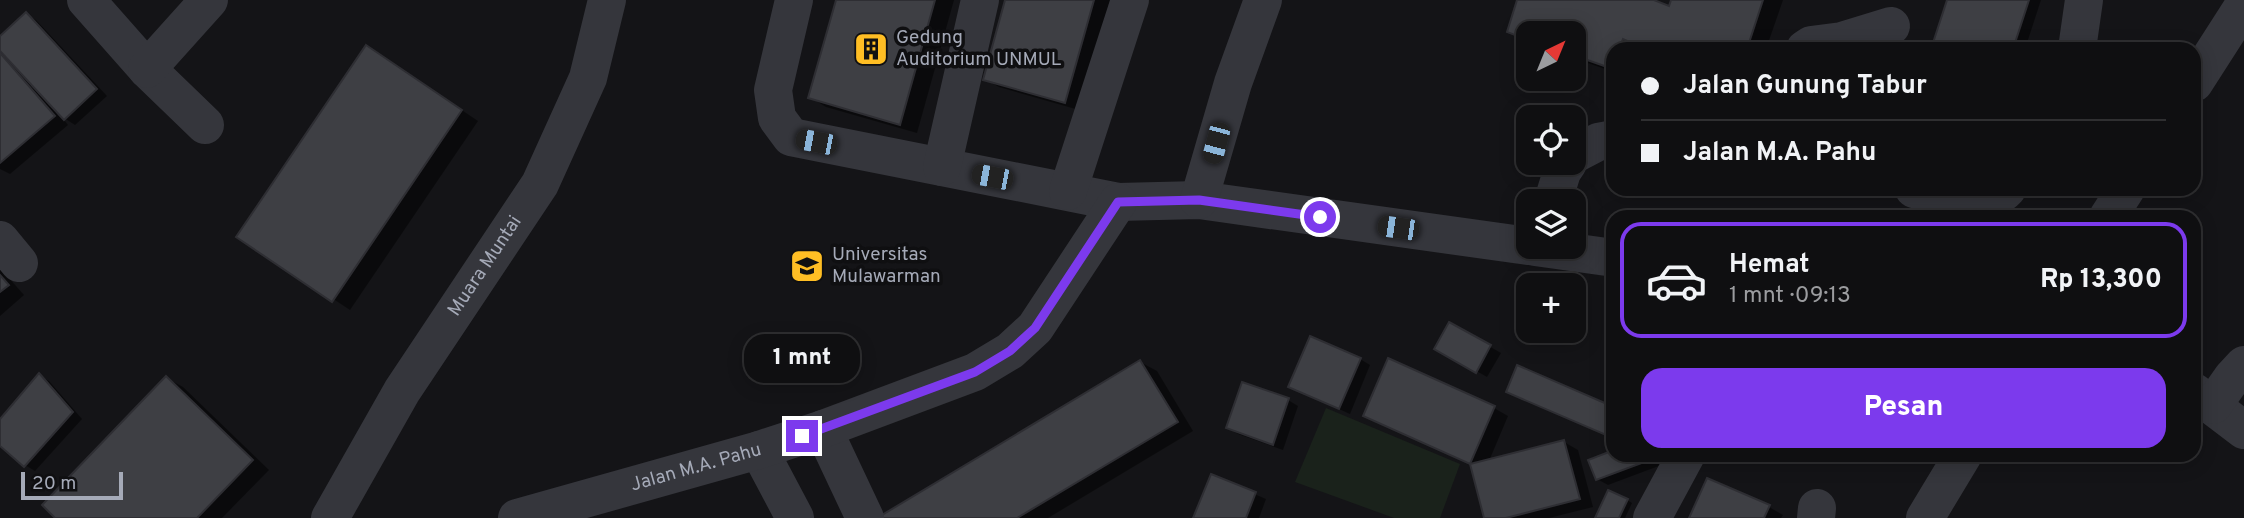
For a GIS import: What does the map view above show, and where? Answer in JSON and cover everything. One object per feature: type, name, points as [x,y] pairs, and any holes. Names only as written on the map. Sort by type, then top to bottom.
[{"type":"street","points":[[86,0],[147,69],[205,125]]},
{"type":"street","points":[[147,69],[209,0]]},
{"type":"street","name":"Muara Muntai","points":[[330,518],[402,391],[540,184],[588,78],[607,0]]},
{"type":"street","points":[[794,0],[773,90],[777,118],[791,137],[1118,202],[1199,200],[1516,244]]},
{"type":"street","points":[[942,167],[979,0]]},
{"type":"street","points":[[1068,191],[1130,0]]},
{"type":"street","points":[[1199,200],[1233,83],[1264,0]]},
{"type":"street","points":[[2078,42],[2084,0]]},
{"type":"street","points":[[2201,72],[2244,5]]},
{"type":"street","points":[[1834,42],[1894,25]]},
{"type":"street","points":[[1586,148],[1606,140]]},
{"type":"street","points":[[1940,196],[1981,200],[1996,196]]},
{"type":"street","name":"Jalan M.A. Pahu","points":[[517,518],[759,450],[975,372],[1010,351],[1035,328],[1118,202]]},
{"type":"street","points":[[1586,254],[1606,257]]},
{"type":"street","points":[[2244,365],[2232,378],[2204,399],[2244,430]]},
{"type":"street","points":[[823,429],[865,518]]},
{"type":"street","points":[[759,450],[795,518]]},
{"type":"street","points":[[1652,518],[1682,462]]},
{"type":"street","points":[[1925,518],[1959,462]]},
{"type":"shaded area","points":[[1326,408],[1460,464],[1440,518],[1394,518],[1295,482]]},
{"type":"building","name":"Gedung Auditorium UNMUL","points":[[836,0],[935,0],[900,125],[808,98]]},
{"type":"building","points":[[1005,0],[1094,0],[1065,103],[983,80]]},
{"type":"building","points":[[1517,0],[1654,0],[1669,6],[1671,0],[1763,0],[1749,42],[1630,42],[1623,39],[1622,42],[1606,42],[1606,67],[1586,60],[1586,21],[1516,21],[1516,35],[1507,32]]},
{"type":"building","points":[[1947,0],[2029,0],[2015,42],[1933,42]]},
{"type":"building","points":[[26,12],[97,89],[64,120],[0,51],[0,36]]},
{"type":"building","points":[[366,45],[462,110],[332,302],[236,237]]},
{"type":"building","points":[[0,53],[55,116],[0,163]]},
{"type":"building","points":[[0,275],[9,285],[0,292]]},
{"type":"building","points":[[1449,322],[1491,345],[1476,373],[1434,349]]},
{"type":"building","points":[[1310,336],[1361,358],[1339,409],[1288,387]]},
{"type":"building","points":[[1388,358],[1495,406],[1470,464],[1363,416]]},
{"type":"building","points":[[1140,360],[1178,422],[1017,518],[877,518]]},
{"type":"building","points":[[1517,365],[1606,404],[1606,435],[1506,392]]},
{"type":"building","points":[[39,373],[73,412],[24,467],[0,446],[0,419]]},
{"type":"building","points":[[166,376],[253,460],[197,518],[55,518],[42,505]]},
{"type":"building","points":[[1242,382],[1289,398],[1273,445],[1226,428]]},
{"type":"building","points":[[1564,440],[1580,499],[1506,518],[1484,518],[1470,464]]},
{"type":"building","points":[[1606,453],[1606,462],[1644,462],[1596,480],[1588,460]]},
{"type":"building","points":[[1211,474],[1256,492],[1246,518],[1193,518]]},
{"type":"building","points":[[1707,478],[1770,505],[1764,518],[1689,518]]},
{"type":"building","points":[[1608,490],[1628,499],[1619,518],[1595,518]]},
{"type":"place","name":"Gedung Auditorium UNMUL","points":[[871,49]]},
{"type":"place","name":"Universitas Mulawarman","points":[[807,266]]},
{"type":"route","points":[[802,436],[975,372],[1010,351],[1035,328],[1118,202],[1199,200],[1320,217]]}]
